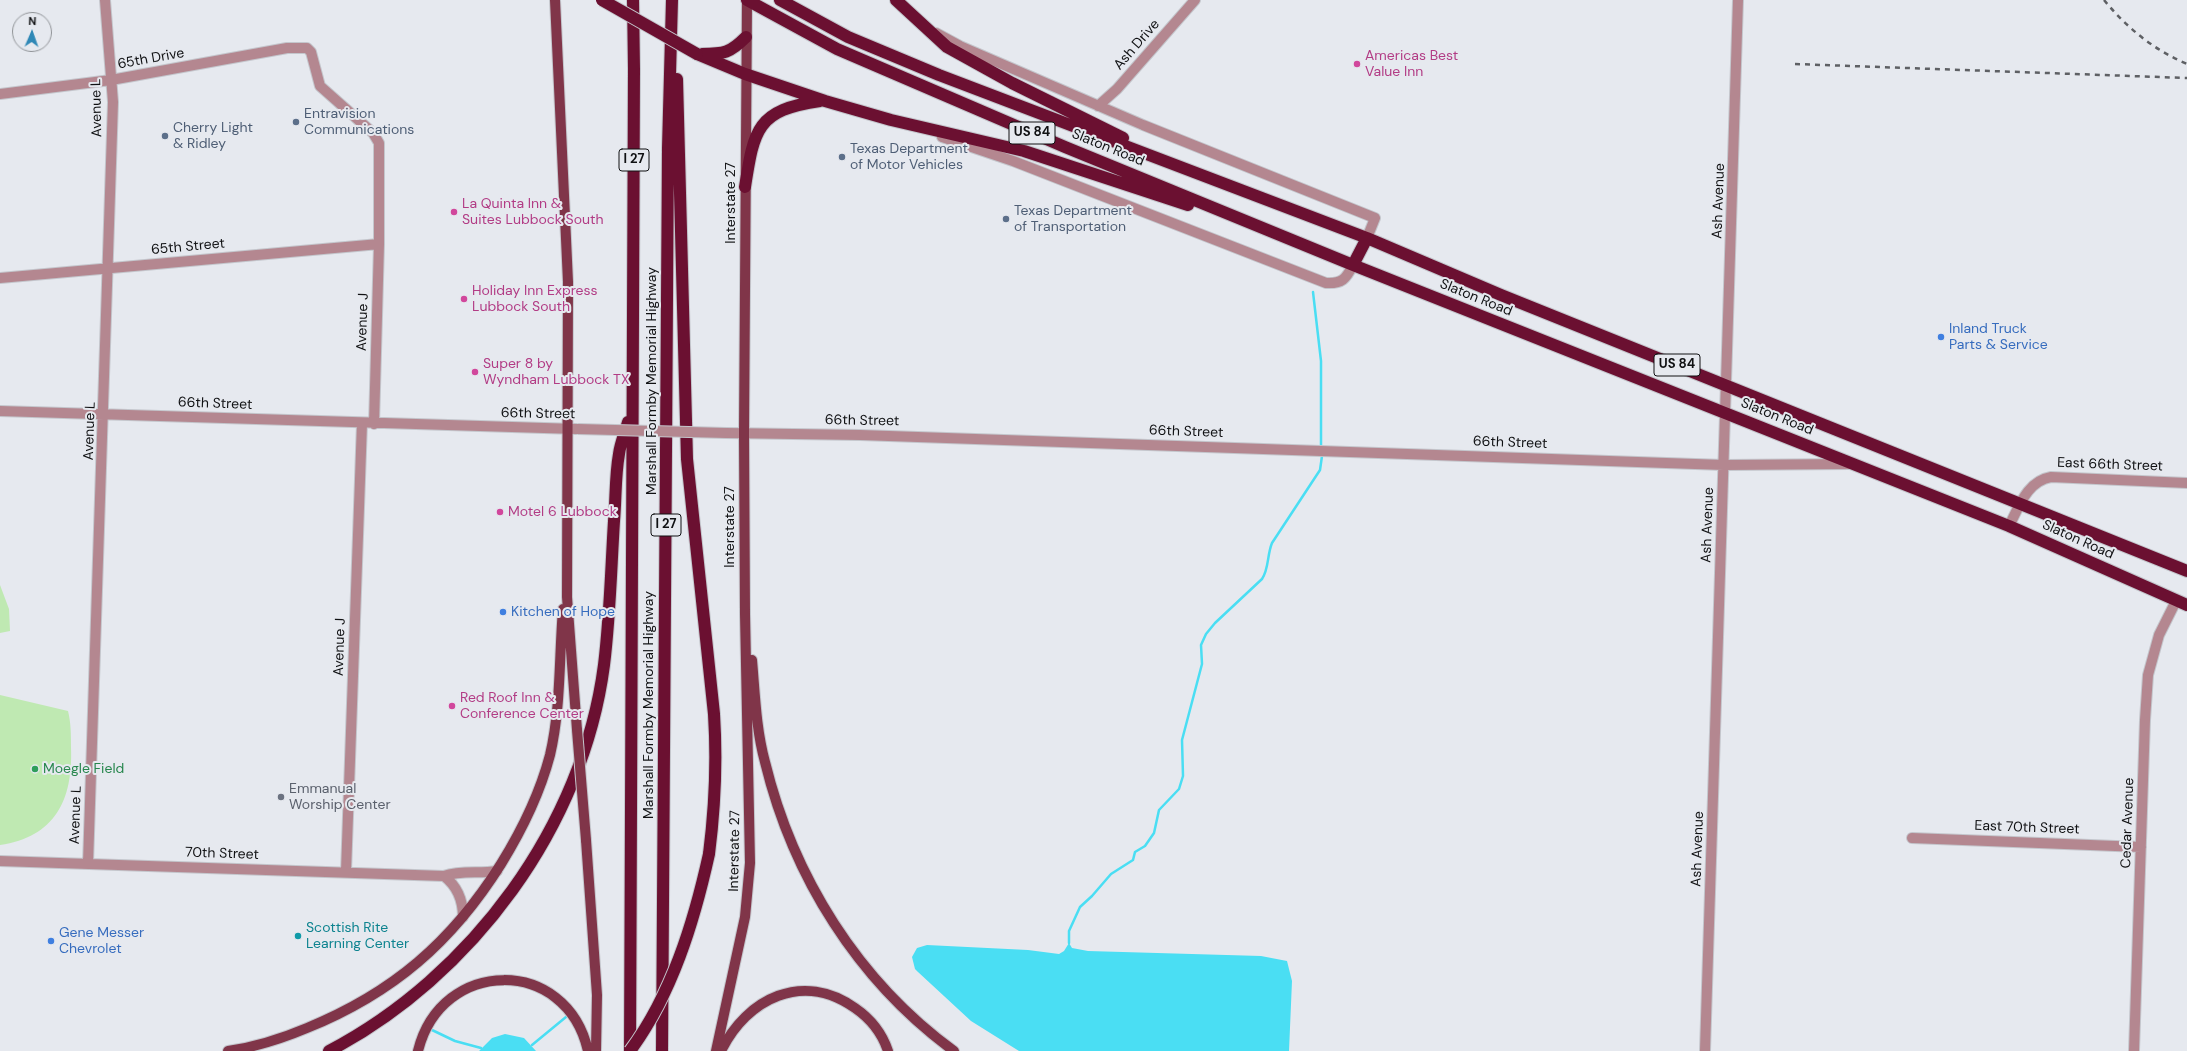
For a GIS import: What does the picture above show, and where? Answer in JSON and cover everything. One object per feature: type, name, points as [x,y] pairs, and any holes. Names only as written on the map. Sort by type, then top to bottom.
[{"type":"highway","points":[[602,0],[697,54],[745,74],[825,101],[891,120],[1024,150],[1162,197],[1259,227]]},
{"type":"highway","name":"Marshall Formby Memorial Highway","points":[[630,1051],[633,0]]},
{"type":"highway","points":[[630,1051],[640,1037],[671,976],[687,937],[709,854],[713,823],[716,747],[714,714],[687,459],[679,119],[672,0]]},
{"type":"highway","name":"Marshall Formby Memorial Highway","points":[[662,1051],[668,164],[672,0]]},
{"type":"highway","name":"Slaton Road","points":[[747,0],[806,33],[909,81],[1259,227],[2009,526],[2182,603]]},
{"type":"highway","name":"Slaton Road","points":[[780,0],[814,19],[882,52],[1367,238],[1507,298],[2021,503],[2187,571]]},
{"type":"highway","points":[[896,0],[947,47],[1012,84],[1117,135],[1167,162]]},
{"type":"highway","points":[[697,54],[723,54],[735,48],[746,37]]},
{"type":"highway","points":[[745,187],[751,150],[762,126],[781,110],[794,105],[825,101]]},
{"type":"highway","points":[[1353,265],[1367,238]]},
{"type":"highway","points":[[329,1051],[354,1038],[392,1011],[434,977],[466,946],[493,915],[519,879],[570,792],[600,690],[606,641],[619,454],[632,408]]},
{"type":"main road","points":[[555,0],[568,282],[566,578],[596,988],[596,1051]]},
{"type":"main road","name":"Interstate 27","points":[[716,1051],[745,917],[749,890],[750,863],[744,529],[745,74],[747,0]]},
{"type":"main road","points":[[744,529],[758,729],[764,762],[789,836],[826,912],[847,945],[907,1012],[954,1051]]},
{"type":"main road","points":[[228,1051],[281,1038],[327,1020],[393,983],[414,967],[445,938],[484,892],[526,819],[541,786],[550,755],[558,697],[562,615],[566,578]]},
{"type":"main road","points":[[418,1051],[425,1029],[433,1016],[453,996],[480,983],[512,980],[529,983],[545,990],[567,1006],[577,1020],[584,1035],[588,1051]]},
{"type":"main road","points":[[721,1051],[730,1033],[755,1007],[784,994],[810,991],[822,992],[838,997],[863,1013],[878,1030],[888,1051]]},
{"type":"street","name":"Avenue L","points":[[88,864],[114,102],[105,0]]},
{"type":"street","name":"Ash Drive","points":[[1098,106],[1117,89],[1195,0]]},
{"type":"street","name":"Ash Avenue","points":[[1705,1051],[1738,0]]},
{"type":"street","points":[[927,28],[966,49],[1098,106],[1374,218],[1367,238]]},
{"type":"street","name":"65th Drive","points":[[0,94],[111,80],[287,48],[307,48]]},
{"type":"street","name":"Avenue J","points":[[307,48],[311,52],[320,86],[373,133],[380,143],[374,424]]},
{"type":"street","points":[[891,120],[1013,161],[1326,283],[1336,284],[1346,279],[1353,265]]},
{"type":"street","name":"65th Street","points":[[0,278],[379,244]]},
{"type":"street","name":"66th Street","points":[[0,411],[362,424],[744,434],[860,435],[1724,465]]},
{"type":"street","name":"Avenue J","points":[[346,872],[362,424]]},
{"type":"street","points":[[1724,465],[1851,464]]},
{"type":"street","name":"East 66th Street","points":[[2009,526],[2021,503],[2037,482],[2051,477],[2187,483]]},
{"type":"street","name":"Cedar Avenue","points":[[2134,1051],[2148,675],[2159,635],[2182,603]]},
{"type":"street","name":"East 70th Street","points":[[1912,838],[2141,846]]},
{"type":"street","name":"70th Street","points":[[0,861],[444,876],[454,872],[482,873],[497,871]]},
{"type":"street","points":[[444,876],[457,890],[462,902],[463,917]]},
{"type":"green space","points":[[0,585],[9,609],[10,631],[0,633]]},
{"type":"green space","name":"Moegle Field","points":[[0,695],[68,711],[70,725],[71,767],[64,799],[57,813],[47,825],[35,834],[19,841],[0,845]]},
{"type":"water","points":[[1069,943],[1072,948],[1088,951],[1261,956],[1287,961],[1292,981],[1289,1051],[1019,1051],[971,1021],[915,969],[912,957],[917,948],[927,945],[1028,950],[1059,954],[1064,951]]},
{"type":"water","points":[[505,1034],[524,1038],[536,1051],[479,1051],[492,1038]]},
{"type":"waterway","points":[[1313,292],[1321,361],[1321,446]]},
{"type":"waterway","points":[[1069,943],[1069,931],[1080,907],[1092,896],[1111,874],[1133,860],[1135,852],[1145,846],[1154,833],[1159,810],[1179,789],[1183,776],[1182,740],[1202,664],[1201,645],[1206,634],[1215,623],[1262,579],[1266,571],[1272,543],[1320,470],[1322,456]]},
{"type":"waterway","points":[[532,1045],[566,1017]]},
{"type":"waterway","points":[[432,1030],[455,1041],[481,1048]]},
{"type":"railway","points":[[2104,0],[2122,20],[2152,45],[2187,64]]},
{"type":"railway","points":[[1795,64],[2187,78]]},
{"type":"place","name":"Americas Best Value Inn","points":[[1357,64]]},
{"type":"place","name":"Entravision Communications","points":[[296,122]]},
{"type":"place","name":"Cherry Light & Ridley","points":[[165,136]]},
{"type":"place","name":"Texas Department of Motor Vehicles","points":[[842,157]]},
{"type":"place","name":"La Quinta Inn & Suites Lubbock South","points":[[454,212]]},
{"type":"place","name":"Texas Department of Transportation","points":[[1006,219]]},
{"type":"place","name":"Holiday Inn Express Lubbock South","points":[[464,299]]},
{"type":"place","name":"Inland Truck Parts & Service","points":[[1941,337]]},
{"type":"place","name":"Super 8 by Wyndham Lubbock TX","points":[[475,372]]},
{"type":"place","name":"Motel 6 Lubbock","points":[[500,512]]},
{"type":"place","name":"Kitchen of Hope","points":[[503,612]]},
{"type":"place","name":"Red Roof Inn & Conference Center","points":[[452,706]]},
{"type":"place","name":"Moegle Field","points":[[35,769]]},
{"type":"place","name":"Emmanual Worship Center","points":[[281,797]]},
{"type":"place","name":"Scottish Rite Learning Center","points":[[298,936]]},
{"type":"place","name":"Gene Messer Chevrolet","points":[[51,941]]}]
